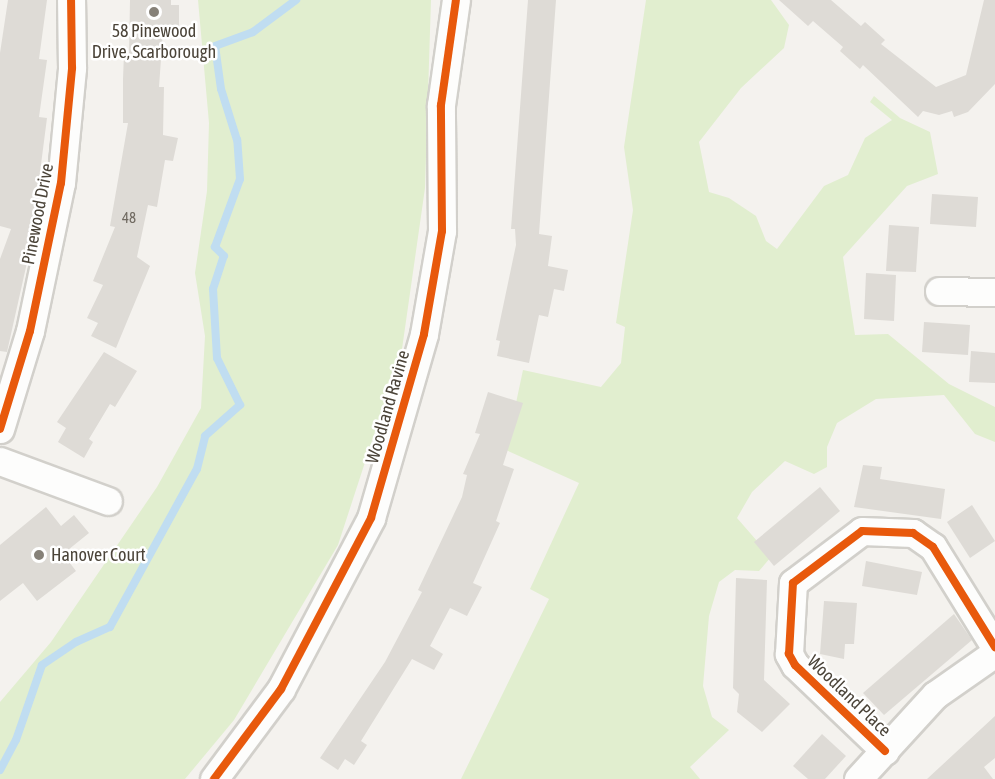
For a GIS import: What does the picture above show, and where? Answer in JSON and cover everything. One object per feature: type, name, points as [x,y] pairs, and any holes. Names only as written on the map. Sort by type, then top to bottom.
[{"type":"street","name":"Pinewood Drive","points":[[0,429],[30,331],[62,183],[72,69],[71,0]]},
{"type":"street","name":"Woodland Ravine","points":[[214,779],[281,689],[371,518],[424,334],[442,231],[441,105],[450,20],[456,0]]},
{"type":"street","points":[[939,291],[995,292]]},
{"type":"street","points":[[0,461],[108,501]]},
{"type":"street","name":"Woodland Place","points":[[885,751],[795,665],[789,654],[793,583],[862,531],[914,533],[933,547],[995,647]]},
{"type":"street","points":[[858,779],[935,695],[995,653]]},
{"type":"green space","points":[[198,0],[431,0],[425,188],[402,349],[338,545],[234,720],[185,779],[0,779],[0,702],[51,642],[157,487],[201,408],[205,336],[195,273],[207,191],[209,123]]},
{"type":"green space","points":[[646,0],[771,0],[789,25],[784,48],[741,88],[699,142],[709,192],[729,198],[756,216],[766,241],[777,249],[824,186],[848,175],[865,138],[892,120],[870,102],[874,96],[900,118],[930,132],[938,174],[907,186],[843,257],[855,335],[888,334],[949,384],[995,407],[995,442],[975,434],[944,395],[876,399],[837,423],[827,447],[827,467],[814,474],[785,461],[752,492],[737,518],[771,557],[759,571],[735,570],[719,582],[709,616],[703,686],[712,717],[729,730],[690,767],[700,779],[461,779],[549,599],[530,589],[579,483],[506,450],[523,370],[601,387],[621,363],[625,327],[616,323],[633,210],[624,147]]},
{"type":"building","points":[[8,0],[47,0],[39,59],[47,60],[39,117],[47,118],[39,180],[45,182],[7,352],[0,351],[0,259],[11,229],[0,226],[0,53]]},
{"type":"building","points":[[130,0],[171,0],[171,5],[179,5],[179,30],[163,31],[159,87],[164,87],[163,135],[178,138],[173,161],[165,160],[157,207],[148,205],[137,257],[150,266],[116,348],[91,336],[98,323],[87,318],[103,285],[93,281],[115,227],[110,226],[128,123],[123,123],[123,79],[124,53],[129,53]]},
{"type":"building","points":[[528,0],[556,0],[539,234],[552,236],[548,266],[568,270],[564,291],[554,289],[548,317],[539,315],[529,363],[497,356],[500,341],[496,340],[516,245],[515,229],[511,229]]},
{"type":"building","points":[[779,0],[831,0],[861,26],[865,22],[885,40],[881,44],[936,87],[966,75],[984,0],[995,0],[995,84],[968,112],[954,117],[952,111],[939,115],[923,111],[918,117],[863,65],[860,69],[840,51],[843,47],[813,21],[808,26]]},
{"type":"building","points":[[932,194],[978,197],[976,227],[930,224]]},
{"type":"building","points":[[889,225],[919,227],[916,272],[886,271]]},
{"type":"building","points":[[866,273],[896,275],[894,321],[864,319]]},
{"type":"building","points":[[924,322],[970,325],[968,355],[922,352]]},
{"type":"building","points":[[971,351],[995,353],[995,383],[969,382]]},
{"type":"building","points":[[104,352],[137,371],[115,407],[110,404],[89,439],[93,442],[84,458],[58,442],[66,428],[57,422]]},
{"type":"building","points":[[488,392],[523,403],[503,465],[514,469],[496,521],[500,523],[473,583],[482,587],[467,616],[450,608],[430,646],[443,654],[434,670],[412,659],[361,741],[367,745],[354,765],[345,759],[338,770],[320,758],[385,662],[422,592],[418,590],[462,497],[467,475],[463,474],[480,434],[475,433]]},
{"type":"building","points":[[863,465],[882,467],[880,479],[945,489],[941,519],[854,507]]},
{"type":"building","points":[[820,487],[840,511],[774,566],[754,542]]},
{"type":"building","points":[[972,505],[995,541],[970,558],[947,522]]},
{"type":"building","name":"Hanover Court","points":[[46,507],[61,526],[74,515],[89,533],[63,554],[76,571],[37,601],[23,583],[0,601],[0,545]]},
{"type":"building","points":[[866,561],[922,572],[917,595],[862,586]]},
{"type":"building","points":[[736,578],[767,580],[764,680],[790,704],[762,732],[737,712],[739,694],[733,688]]},
{"type":"building","points":[[824,601],[857,603],[854,644],[845,644],[844,659],[820,654]]},
{"type":"building","points":[[954,614],[972,640],[884,715],[863,693]]},
{"type":"building","points":[[995,716],[995,758],[984,767],[993,779],[927,779]]},
{"type":"building","points":[[822,734],[846,756],[825,779],[808,779],[793,766]]},
{"type":"waterway","points":[[0,770],[16,740],[42,665],[76,642],[110,627],[197,469],[205,436],[240,405],[217,358],[213,289],[224,256],[215,247],[240,179],[237,140],[221,89],[215,46],[253,32],[296,0]]},
{"type":"cycle path","points":[[0,429],[30,331],[61,183],[72,68],[71,0]]},
{"type":"cycle path","points":[[214,779],[281,689],[371,518],[424,334],[442,231],[441,105],[456,0]]},
{"type":"cycle path","points":[[885,751],[795,665],[789,654],[793,583],[862,531],[913,533],[933,547],[995,647]]},
{"type":"place","name":"58 Pinewood Drive, Scarborough","points":[[154,12]]},
{"type":"place","name":"Hanover Court","points":[[39,555]]}]
